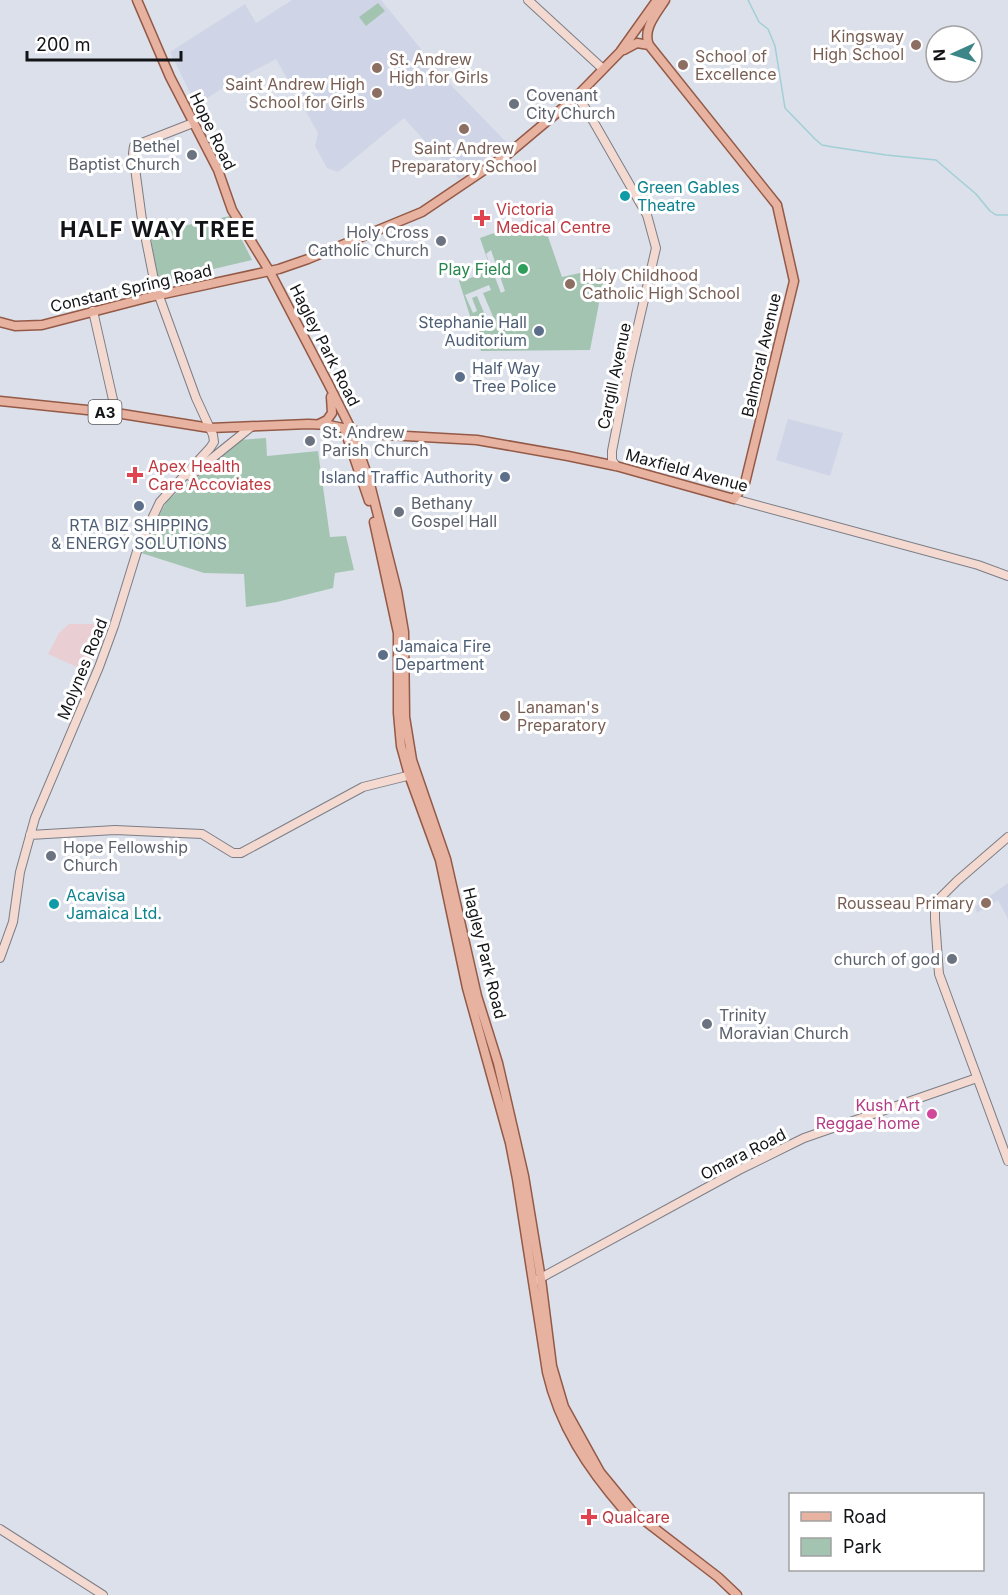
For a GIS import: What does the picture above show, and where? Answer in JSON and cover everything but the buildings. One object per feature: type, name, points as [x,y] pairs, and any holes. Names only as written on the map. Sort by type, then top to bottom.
[{"type":"main road","name":"Hope Road","points":[[137,0],[168,73],[218,170],[232,210],[270,272]]},
{"type":"main road","points":[[528,0],[603,69]]},
{"type":"main road","name":"Constant Spring Road","points":[[0,322],[15,326],[42,325],[159,295],[270,272],[308,259],[422,212],[508,154],[577,96],[620,52],[657,0]]},
{"type":"main road","points":[[620,52],[637,43],[649,45],[646,36],[648,28],[665,0]]},
{"type":"main road","name":"Balmoral Avenue","points":[[649,45],[777,205],[794,281],[745,483],[734,500]]},
{"type":"main road","name":"Cargill Avenue","points":[[577,96],[647,215],[656,248],[612,451],[612,460],[616,466]]},
{"type":"main road","points":[[157,509],[174,484],[212,445],[214,438],[196,398],[159,295],[142,220],[133,153],[134,146],[193,123]]},
{"type":"main road","name":"Hagley Park Road","points":[[270,272],[329,385],[369,480],[397,591],[405,651],[405,717],[413,774],[446,859],[477,996],[498,1063],[524,1176],[547,1372],[552,1395],[573,1440],[594,1475],[626,1512],[729,1595]]},
{"type":"main road","points":[[93,311],[116,413]]},
{"type":"main road","points":[[318,424],[327,420],[332,413],[329,385]]},
{"type":"main road","name":"A3","points":[[0,401],[116,413],[210,428],[318,424],[347,429]]},
{"type":"main road","name":"Molynes Road","points":[[0,958],[13,922],[20,872],[42,800],[99,667],[115,625],[132,563],[157,509],[192,474],[251,427]]},
{"type":"main road","name":"Maxfield Avenue","points":[[347,429],[370,434],[477,440],[616,466],[734,500],[978,564],[1008,576]]},
{"type":"main road","points":[[30,835],[115,830],[202,834],[233,853],[241,853],[363,787],[413,774]]},
{"type":"main road","points":[[1008,837],[951,886],[936,907],[939,975],[1008,1161]]},
{"type":"main road","name":"Omara Road","points":[[537,1280],[739,1170],[804,1138],[976,1078]]},
{"type":"main road","name":"Hagley Park Road","points":[[537,1280],[552,1366],[560,1394],[600,1472],[632,1511],[718,1577],[737,1595]]},
{"type":"main road","points":[[0,1529],[103,1595]]},
{"type":"shaded area","name":"Saint Andrew High School for Girls","points":[[292,0],[381,0],[447,81],[507,143],[459,179],[404,118],[338,172],[327,168],[315,146],[318,133],[276,59],[234,81],[196,105],[170,52],[245,4],[256,23]]},
{"type":"shaded area","points":[[788,419],[843,433],[830,476],[776,460]]},
{"type":"shaded area","points":[[69,624],[107,624],[88,672],[48,654],[59,633]]},
{"type":"shaded area","name":"Rousseau Primary","points":[[1008,883],[1008,919],[998,900],[977,913],[975,907]]},
{"type":"green space","points":[[378,3],[385,11],[366,26],[359,17]]},
{"type":"green space","points":[[230,216],[252,260],[158,282],[150,233]]},
{"type":"green space","name":"Holy Childhood Catholic High School","points":[[533,219],[537,228],[544,225],[562,277],[606,267],[590,350],[481,351],[459,281],[462,276],[465,280],[491,270],[480,238]],"holes":[[[491,250],[505,291],[501,293],[486,254]],[[489,285],[491,290],[483,293],[494,319],[488,322],[477,296],[472,298],[477,311],[473,313],[465,295]]]},
{"type":"green space","points":[[266,438],[267,456],[318,451],[330,537],[346,536],[354,570],[335,573],[333,588],[246,607],[244,574],[204,573],[138,552],[167,501],[238,440]]},
{"type":"waterway","points":[[748,0],[759,22],[768,29],[775,46],[785,108],[822,145],[936,160],[976,194],[990,211],[996,215],[1008,215]]},
{"type":"place","name":"Kingsway High School","points":[[916,45]]},
{"type":"place","name":"School of Excellence","points":[[683,65]]},
{"type":"place","name":"St. Andrew High for Girls","points":[[377,68]]},
{"type":"place","name":"Saint Andrew High School for Girls","points":[[377,93]]},
{"type":"place","name":"Covenant City Church","points":[[514,104]]},
{"type":"place","name":"Saint Andrew Preparatory School","points":[[464,129]]},
{"type":"place","name":"Bethel Baptist Church","points":[[192,155]]},
{"type":"place","name":"Green Gables Theatre","points":[[625,196]]},
{"type":"place","name":"Victoria Medical Centre","points":[[482,218]]},
{"type":"place","name":"Holy Cross Catholic Church","points":[[441,241]]},
{"type":"place","name":"Play Field","points":[[523,269]]},
{"type":"place","name":"Holy Childhood Catholic High School","points":[[570,284]]},
{"type":"place","name":"Stephanie Hall Auditorium","points":[[539,331]]},
{"type":"place","name":"Half Way Tree Police","points":[[460,377]]},
{"type":"place","name":"St. Andrew Parish Church","points":[[310,441]]},
{"type":"place","name":"Apex Health Care Accoviates","points":[[135,475]]},
{"type":"place","name":"Island Traffic Authority","points":[[505,477]]},
{"type":"place","name":"RTA BIZ SHIPPING & ENERGY SOLUTIONS","points":[[139,506]]},
{"type":"place","name":"Bethany Gospel Hall","points":[[399,512]]},
{"type":"place","name":"Jamaica Fire Department","points":[[383,655]]},
{"type":"place","name":"Lanaman's Preparatory","points":[[505,716]]},
{"type":"place","name":"Hope Fellowship Church","points":[[51,856]]},
{"type":"place","name":"Rousseau Primary","points":[[986,903]]},
{"type":"place","name":"Acavisa Jamaica Ltd.","points":[[54,904]]},
{"type":"place","name":"church of god","points":[[952,959]]},
{"type":"place","name":"Trinity Moravian Church","points":[[707,1024]]},
{"type":"place","name":"Kush Art Reggae home","points":[[932,1114]]},
{"type":"place","name":"Qualcare","points":[[589,1517]]},
{"type":"district","name":"HALF WAY TREE","points":[[158,229]]}]
